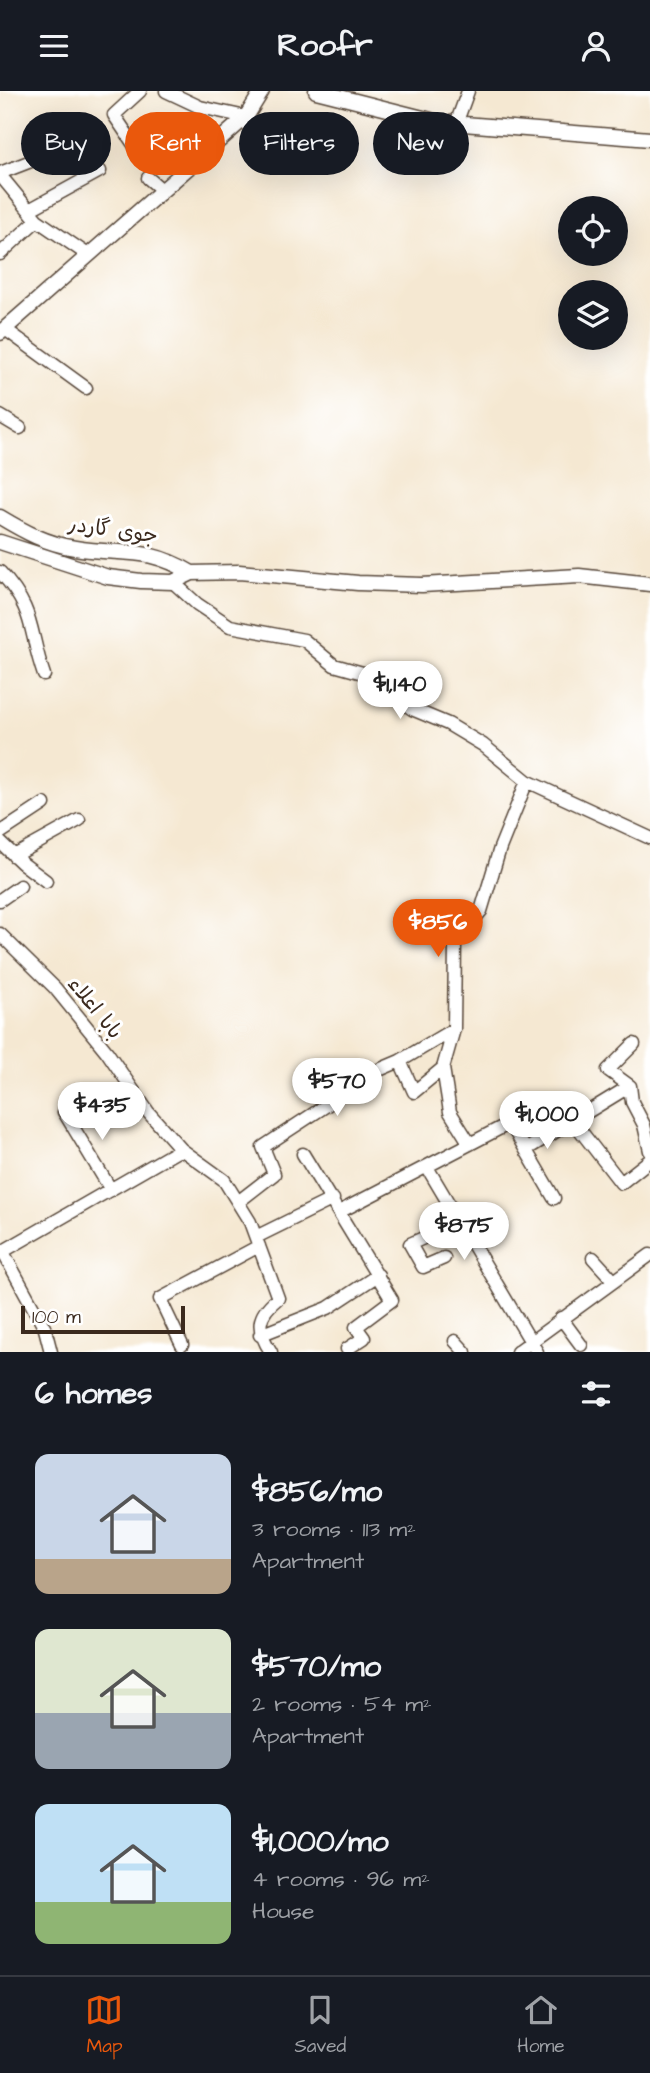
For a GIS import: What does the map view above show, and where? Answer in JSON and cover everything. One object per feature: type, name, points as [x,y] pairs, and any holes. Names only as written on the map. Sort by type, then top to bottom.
[{"type":"street","points":[[125,131],[114,115],[140,91]]},
{"type":"street","points":[[166,91],[200,107],[239,115]]},
{"type":"street","points":[[249,112],[262,91]]},
{"type":"street","points":[[316,91],[405,112]]},
{"type":"street","points":[[460,112],[468,91]]},
{"type":"street","points":[[86,389],[2,331],[239,123]]},
{"type":"street","points":[[469,125],[650,139]]},
{"type":"street","points":[[21,166],[0,174],[33,215],[88,255]]},
{"type":"street","points":[[0,254],[33,215],[94,175]]},
{"type":"street","points":[[148,178],[162,190]]},
{"type":"street","points":[[0,416],[20,428]]},
{"type":"street","name":"جوی گاردر","points":[[0,517],[36,539],[77,549],[141,552],[172,561],[192,573]]},
{"type":"street","name":"جوی گاردر","points":[[0,543],[108,577],[173,582],[192,573]]},
{"type":"street","points":[[0,572],[20,595],[33,625],[37,656],[44,675]]},
{"type":"street","points":[[192,573],[239,572],[358,583],[422,585],[579,576],[650,584]]},
{"type":"street","points":[[173,582],[197,604],[230,626],[304,640],[334,665],[370,675],[412,709],[448,724],[483,745],[527,781],[650,838]]},
{"type":"street","points":[[470,1144],[450,1112],[443,1068],[454,1029],[454,942],[481,911],[500,848],[527,781]]},
{"type":"street","points":[[0,833],[44,804]]},
{"type":"street","points":[[14,856],[79,820]]},
{"type":"street","points":[[0,842],[46,881]]},
{"type":"street","points":[[0,899],[20,886]]},
{"type":"street","name":"بابا اعلاء","points":[[0,934],[55,988],[107,1052],[148,1112],[181,1149],[224,1180],[258,1242],[278,1298],[265,1308],[258,1323],[260,1335]]},
{"type":"street","points":[[238,1202],[274,1174],[263,1147],[327,1105],[360,1078],[400,1061],[454,1029]]},
{"type":"street","points":[[634,1044],[608,1070],[630,1086],[632,1102],[644,1125],[650,1151]]},
{"type":"street","points":[[400,1061],[414,1092],[443,1068]]},
{"type":"street","points":[[527,1149],[630,1086]]},
{"type":"street","points":[[64,1112],[111,1190]]},
{"type":"street","points":[[573,1121],[621,1183],[650,1160]]},
{"type":"street","points":[[341,1211],[509,1123],[554,1198]]},
{"type":"street","points":[[51,1352],[45,1329],[2,1252],[181,1149]]},
{"type":"street","points":[[303,1154],[341,1211],[392,1300],[356,1327],[364,1338],[347,1349]]},
{"type":"street","points":[[427,1167],[534,1347]]},
{"type":"street","points":[[181,1345],[160,1299],[333,1199]]},
{"type":"street","points":[[444,1258],[423,1268],[410,1244],[459,1222]]},
{"type":"street","points":[[517,1352],[534,1347],[561,1318],[650,1255]]},
{"type":"street","points":[[593,1258],[613,1280]]},
{"type":"street","points":[[271,1352],[260,1335],[328,1308],[377,1275]]},
{"type":"street","points":[[561,1318],[581,1345]]},
{"type":"street","points":[[455,1341],[465,1352]]}]
